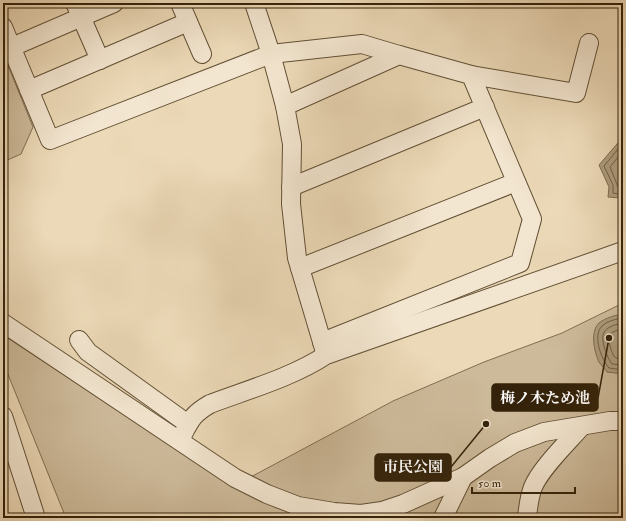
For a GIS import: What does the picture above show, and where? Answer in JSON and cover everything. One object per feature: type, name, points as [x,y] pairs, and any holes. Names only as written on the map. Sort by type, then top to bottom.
[{"type":"street","points":[[12,47],[78,10],[114,3]]},
{"type":"street","points":[[180,3],[202,54]]},
{"type":"street","points":[[254,3],[271,54],[285,106],[292,144],[290,204],[297,258],[324,348]]},
{"type":"street","points":[[78,10],[100,60]]},
{"type":"street","points":[[29,90],[188,22]]},
{"type":"street","points":[[3,27],[50,140],[271,54],[362,44],[471,75],[576,94],[589,43]]},
{"type":"street","points":[[285,106],[399,55]]},
{"type":"street","points":[[180,440],[192,417],[210,404],[313,364],[324,348],[520,262],[532,219],[471,75]]},
{"type":"street","points":[[291,187],[485,107]]},
{"type":"street","points":[[300,268],[516,182]]},
{"type":"street","points":[[324,348],[623,251]]},
{"type":"street","points":[[3,323],[235,478],[267,494],[298,506],[334,512],[361,514],[403,504],[463,477],[515,443],[544,432],[610,421],[623,421]]},
{"type":"street","points":[[80,340],[88,352],[188,424]]},
{"type":"street","points":[[3,416],[36,518]]},
{"type":"street","points":[[527,518],[529,500],[534,486],[542,473],[582,426]]},
{"type":"street","points":[[443,518],[463,477]]},
{"type":"shaded area","points":[[3,53],[33,127],[21,154],[3,162]]},
{"type":"shaded area","points":[[619,305],[623,305],[623,518],[66,518],[3,362],[3,335],[176,448],[232,487],[393,401],[484,362],[562,333]]},
{"type":"water","points":[[623,137],[623,196],[620,198],[608,197],[609,187],[599,165]]},
{"type":"water","points":[[623,314],[623,374],[607,372],[599,362],[596,353],[594,331],[601,321]]},
{"type":"place","name":"梅ノ木ため池","points":[[609,338]]},
{"type":"place","name":"市民公園","points":[[486,424]]}]
